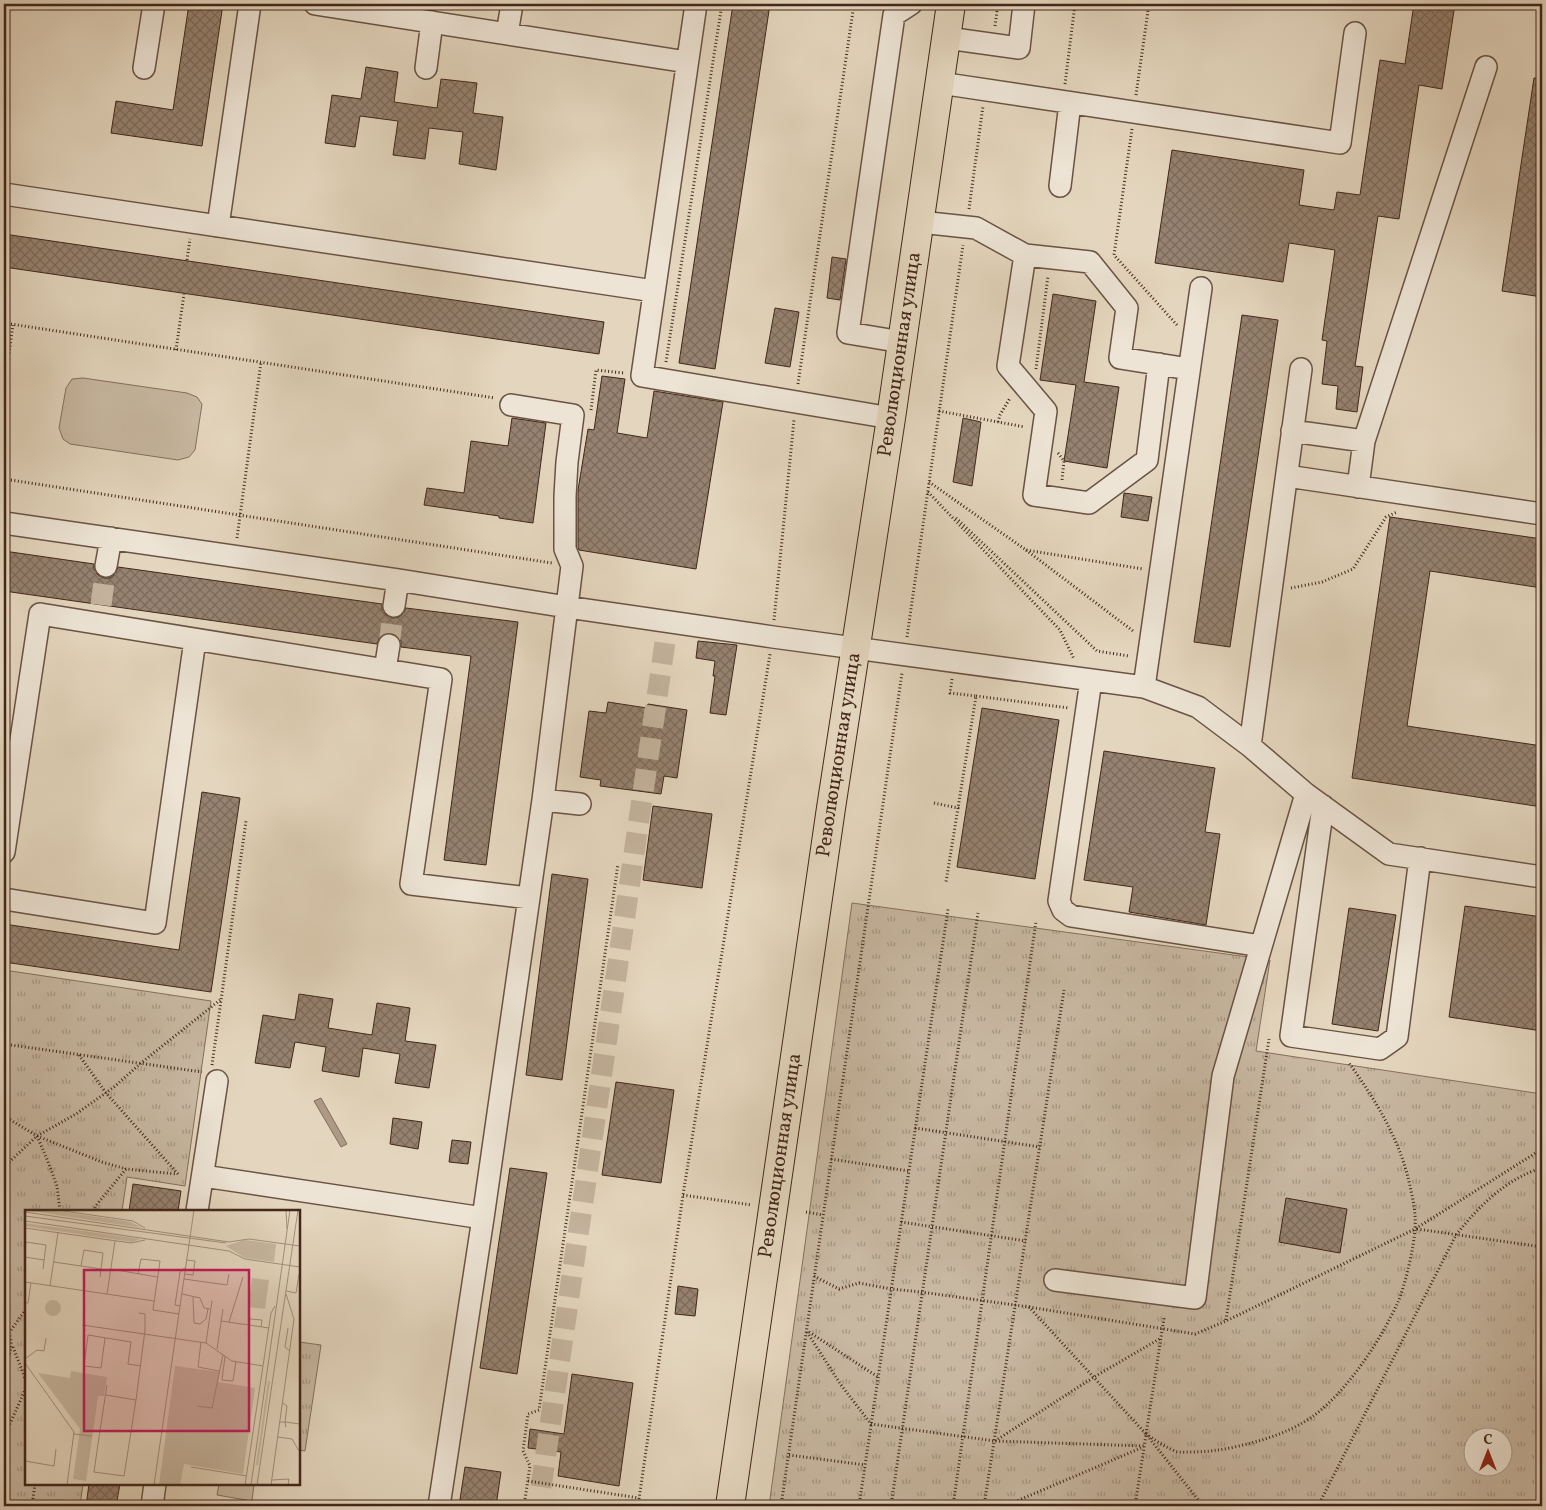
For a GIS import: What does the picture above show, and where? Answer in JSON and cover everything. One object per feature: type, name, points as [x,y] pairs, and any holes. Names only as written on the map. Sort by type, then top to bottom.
[{"type":"main road","name":"Революционная улица","points":[[730,1506],[831,808],[952,4]]},
{"type":"street","points":[[144,68],[154,4]]},
{"type":"street","points":[[218,226],[250,4]]},
{"type":"street","points":[[315,4],[687,62]]},
{"type":"street","points":[[507,34],[512,4]]},
{"type":"street","points":[[696,4],[642,376],[891,418]]},
{"type":"street","points":[[902,342],[848,333],[894,15],[911,4]]},
{"type":"street","points":[[947,38],[1019,48],[1024,4]]},
{"type":"street","points":[[426,68],[432,22]]},
{"type":"street","points":[[940,83],[1340,143],[1355,34]]},
{"type":"street","points":[[1358,487],[1364,441],[1486,67]]},
{"type":"street","points":[[1060,186],[1066,102]]},
{"type":"street","points":[[4,194],[654,291]]},
{"type":"street","points":[[920,222],[976,228],[1025,254],[1090,262],[1126,308],[1120,358],[1190,369]]},
{"type":"street","points":[[1025,254],[1008,366],[1046,411],[1034,495],[1089,504],[1147,460],[1159,364]]},
{"type":"street","points":[[1144,688],[1201,288]]},
{"type":"street","points":[[1250,746],[1300,369]]},
{"type":"street","points":[[439,1506],[465,1390],[483,1218],[543,800],[572,566],[565,549],[565,496],[573,415],[504,401]]},
{"type":"street","points":[[1292,431],[1364,441]]},
{"type":"street","points":[[1287,476],[1542,514]]},
{"type":"street","points":[[4,523],[773,637],[1144,688],[1198,707],[1250,746],[1306,794],[1389,854],[1542,877]]},
{"type":"street","points":[[106,566],[111,538]]},
{"type":"street","points":[[394,606],[398,580]]},
{"type":"street","points":[[4,852],[40,614],[100,614],[195,640],[441,679],[411,884],[529,898]]},
{"type":"street","points":[[4,899],[155,923],[195,640]]},
{"type":"street","points":[[385,670],[389,645]]},
{"type":"street","points":[[1088,680],[1059,901],[1063,910],[1072,916],[1261,946]]},
{"type":"street","points":[[1055,1280],[1195,1298],[1223,1076],[1306,794]]},
{"type":"street","points":[[543,800],[580,804]]},
{"type":"street","points":[[1324,806],[1292,1036],[1380,1049],[1397,1037],[1420,858]]},
{"type":"street","points":[[197,1210],[217,1080]]},
{"type":"street","points":[[203,1176],[483,1218]]},
{"type":"street","points":[[152,1506],[155,1485]]},
{"type":"path","points":[[663,379],[722,4]]},
{"type":"path","points":[[638,1506],[683,1195],[773,637],[796,402],[854,4]]},
{"type":"path","points":[[992,44],[998,4]]},
{"type":"path","points":[[1066,102],[1075,4]]},
{"type":"path","points":[[1149,4],[1114,254],[1193,343]]},
{"type":"path","points":[[781,1506],[986,90]]},
{"type":"path","points":[[188,260],[190,239]]},
{"type":"path","points":[[1036,371],[1050,257]]},
{"type":"path","points":[[176,350],[184,294]]},
{"type":"path","points":[[4,324],[504,401]]},
{"type":"path","points":[[4,388],[13,325]]},
{"type":"path","points":[[235,556],[260,362]]},
{"type":"path","points":[[591,412],[596,370],[642,376]]},
{"type":"path","points":[[939,411],[1056,432],[1057,450],[1064,461],[1062,480]]},
{"type":"path","points":[[4,479],[572,566]]},
{"type":"path","points":[[929,482],[1026,550],[1149,652]]},
{"type":"path","points":[[928,492],[1098,651],[1149,652]]},
{"type":"path","points":[[928,492],[1060,630],[1088,680]]},
{"type":"path","points":[[1291,588],[1322,582],[1353,569],[1386,517],[1400,510]]},
{"type":"path","points":[[1026,550],[1161,572]]},
{"type":"path","points":[[1290,597],[1292,579]]},
{"type":"path","points":[[950,693],[1070,709]]},
{"type":"path","points":[[946,882],[976,696]]},
{"type":"path","points":[[934,803],[958,808]]},
{"type":"path","points":[[4,1044],[211,1073],[246,821]]},
{"type":"path","points":[[524,1506],[530,1466],[523,1451],[528,1414],[539,1410],[618,864]]},
{"type":"path","points":[[859,1506],[948,909]]},
{"type":"path","points":[[890,1506],[978,913]]},
{"type":"path","points":[[953,1506],[1036,922]]},
{"type":"path","points":[[984,1506],[1064,990]]},
{"type":"path","points":[[4,1167],[37,1136],[76,1114],[106,1093],[221,999]]},
{"type":"path","points":[[1226,1320],[1269,1040]]},
{"type":"path","points":[[1146,1434],[1177,1452],[1214,1452],[1284,1433],[1312,1416],[1335,1397],[1375,1345],[1398,1302],[1408,1266],[1415,1229],[1411,1190],[1401,1152],[1390,1128],[1364,1082],[1334,1043]]},
{"type":"path","points":[[78,1054],[106,1093],[178,1174]]},
{"type":"path","points":[[4,1116],[37,1136],[102,1162],[126,1169],[203,1176]]},
{"type":"path","points":[[915,1128],[1040,1146]]},
{"type":"path","points":[[37,1136],[57,1186],[60,1210]]},
{"type":"path","points":[[814,1276],[839,1289],[859,1283],[891,1289],[1016,1305],[1195,1334],[1415,1229],[1542,1149]]},
{"type":"path","points":[[831,1159],[909,1171]]},
{"type":"path","points":[[1318,1506],[1456,1235],[1472,1216],[1499,1191],[1523,1175],[1542,1168]]},
{"type":"path","points":[[94,1210],[126,1169]]},
{"type":"path","points":[[683,1195],[758,1206]]},
{"type":"path","points":[[806,1212],[823,1216]]},
{"type":"path","points":[[901,1222],[1026,1241]]},
{"type":"path","points":[[1415,1229],[1542,1247]]},
{"type":"path","points":[[1029,1307],[1146,1434],[1203,1506]]},
{"type":"path","points":[[9,1333],[25,1310]]},
{"type":"path","points":[[1135,1506],[1164,1318]]},
{"type":"path","points":[[4,1323],[25,1379]]},
{"type":"path","points":[[807,1330],[878,1376]]},
{"type":"path","points":[[807,1330],[841,1385],[871,1424],[995,1441],[1144,1446]]},
{"type":"path","points":[[995,1441],[1094,1377],[1161,1338]]},
{"type":"path","points":[[4,1368],[12,1347]]},
{"type":"path","points":[[4,1437],[25,1390]]},
{"type":"path","points":[[1006,1506],[1144,1446]]},
{"type":"path","points":[[789,1455],[865,1465]]},
{"type":"path","points":[[528,1481],[639,1498]]},
{"type":"path","points":[[32,1506],[35,1485]]},
{"type":"green space","points":[[83,378],[187,393],[197,397],[202,404],[195,450],[189,457],[178,460],[70,444],[63,439],[59,428],[66,388],[72,379]]},
{"type":"green space","points":[[852,903],[1270,960],[1256,1051],[1542,1094],[1542,1506],[769,1506]]},
{"type":"green space","points":[[4,970],[211,1001],[185,1186],[127,1177],[122,1210],[25,1210],[25,1485],[83,1485],[80,1506],[4,1506]]},
{"type":"green space","points":[[300,1342],[321,1345],[305,1451],[300,1450]]},
{"type":"green space","points":[[219,1485],[254,1485],[252,1501],[217,1495]]},
{"type":"shaded area","points":[[321,1098],[347,1144],[341,1147],[314,1101]]},
{"type":"building","points":[[189,4],[223,4],[202,146],[111,133],[116,101],[173,110]]},
{"type":"building","points":[[733,4],[770,4],[715,369],[679,363]]},
{"type":"building","points":[[1414,4],[1455,4],[1442,89],[1419,85],[1399,219],[1378,216],[1355,366],[1363,367],[1357,412],[1336,409],[1338,386],[1322,384],[1327,341],[1322,340],[1335,250],[1289,243],[1283,282],[1155,263],[1172,150],[1304,170],[1299,205],[1334,210],[1337,192],[1360,195],[1380,60],[1405,64]]},
{"type":"building","points":[[366,67],[398,72],[394,102],[437,108],[441,79],[477,83],[473,113],[503,117],[496,170],[459,164],[463,132],[429,128],[425,159],[393,155],[398,121],[360,116],[355,147],[325,143],[332,95],[361,99]]},
{"type":"building","points":[[1534,78],[1542,79],[1542,297],[1502,291]]},
{"type":"building","points":[[4,234],[604,322],[599,354],[4,267]]},
{"type":"building","points":[[832,257],[846,259],[840,300],[827,298]]},
{"type":"building","points":[[1053,294],[1096,301],[1084,382],[1119,387],[1107,468],[1064,461],[1076,385],[1040,380]]},
{"type":"building","points":[[775,308],[799,312],[790,367],[765,363]]},
{"type":"building","points":[[1242,315],[1278,320],[1230,647],[1194,642]]},
{"type":"building","points":[[602,376],[625,379],[617,433],[647,438],[654,391],[723,402],[696,569],[579,550],[578,490],[588,429],[594,430]]},
{"type":"building","points":[[512,418],[546,423],[533,523],[424,505],[427,488],[464,493],[471,441],[508,446]]},
{"type":"building","points":[[963,418],[981,422],[972,486],[953,482]]},
{"type":"building","points":[[1124,493],[1152,497],[1148,521],[1121,517]]},
{"type":"building","points":[[1390,517],[1542,539],[1542,588],[1430,571],[1407,726],[1542,746],[1542,807],[1352,778]]},
{"type":"building","points":[[4,551],[94,564],[94,570],[104,578],[110,578],[115,574],[118,567],[382,604],[382,610],[386,615],[393,618],[403,614],[406,608],[518,622],[486,865],[444,860],[471,656],[401,647],[401,641],[397,636],[390,633],[380,637],[377,644],[4,591]]},
{"type":"building","points":[[698,641],[737,645],[726,715],[710,713],[715,661],[696,658]]},
{"type":"building","points":[[608,702],[647,708],[648,704],[687,710],[677,778],[664,776],[661,794],[600,786],[601,780],[580,777],[589,711],[606,713]]},
{"type":"building","points":[[982,708],[1059,720],[1035,879],[957,867]]},
{"type":"building","points":[[1104,751],[1215,768],[1205,832],[1220,834],[1206,925],[1129,912],[1133,887],[1084,880]]},
{"type":"building","points":[[202,792],[240,798],[211,992],[4,962],[4,924],[179,950]]},
{"type":"building","points":[[653,806],[712,814],[702,888],[643,880]]},
{"type":"building","points":[[552,874],[588,879],[562,1080],[526,1075]]},
{"type":"building","points":[[1465,906],[1542,917],[1542,1031],[1449,1017]]},
{"type":"building","points":[[1349,908],[1396,915],[1378,1031],[1332,1024]]},
{"type":"building","points":[[299,994],[333,999],[328,1028],[372,1035],[377,1003],[410,1008],[405,1041],[436,1045],[429,1088],[395,1083],[400,1054],[363,1048],[359,1077],[322,1071],[326,1047],[295,1042],[290,1068],[255,1063],[263,1015],[295,1020]]},
{"type":"building","points":[[616,1082],[674,1090],[661,1183],[602,1175]]},
{"type":"building","points":[[393,1118],[422,1122],[418,1149],[390,1144]]},
{"type":"building","points":[[452,1140],[471,1142],[468,1164],[449,1162]]},
{"type":"building","points":[[510,1168],[547,1173],[517,1374],[480,1368]]},
{"type":"building","points":[[133,1184],[181,1191],[178,1210],[129,1210]]},
{"type":"building","points":[[1286,1198],[1347,1209],[1340,1253],[1279,1242]]},
{"type":"building","points":[[678,1286],[698,1289],[695,1316],[675,1314]]},
{"type":"building","points":[[572,1374],[633,1383],[619,1486],[558,1476],[561,1452],[528,1448],[530,1429],[564,1434]]},
{"type":"building","points":[[465,1467],[501,1472],[496,1506],[459,1506]]},
{"type":"building","points":[[89,1485],[120,1485],[116,1506],[86,1506]]},
{"type":"tunnel","points":[[101,605],[106,566]]},
{"type":"tunnel","points":[[389,645],[394,606]]},
{"type":"tunnel","points":[[541,1487],[668,622]]}]
